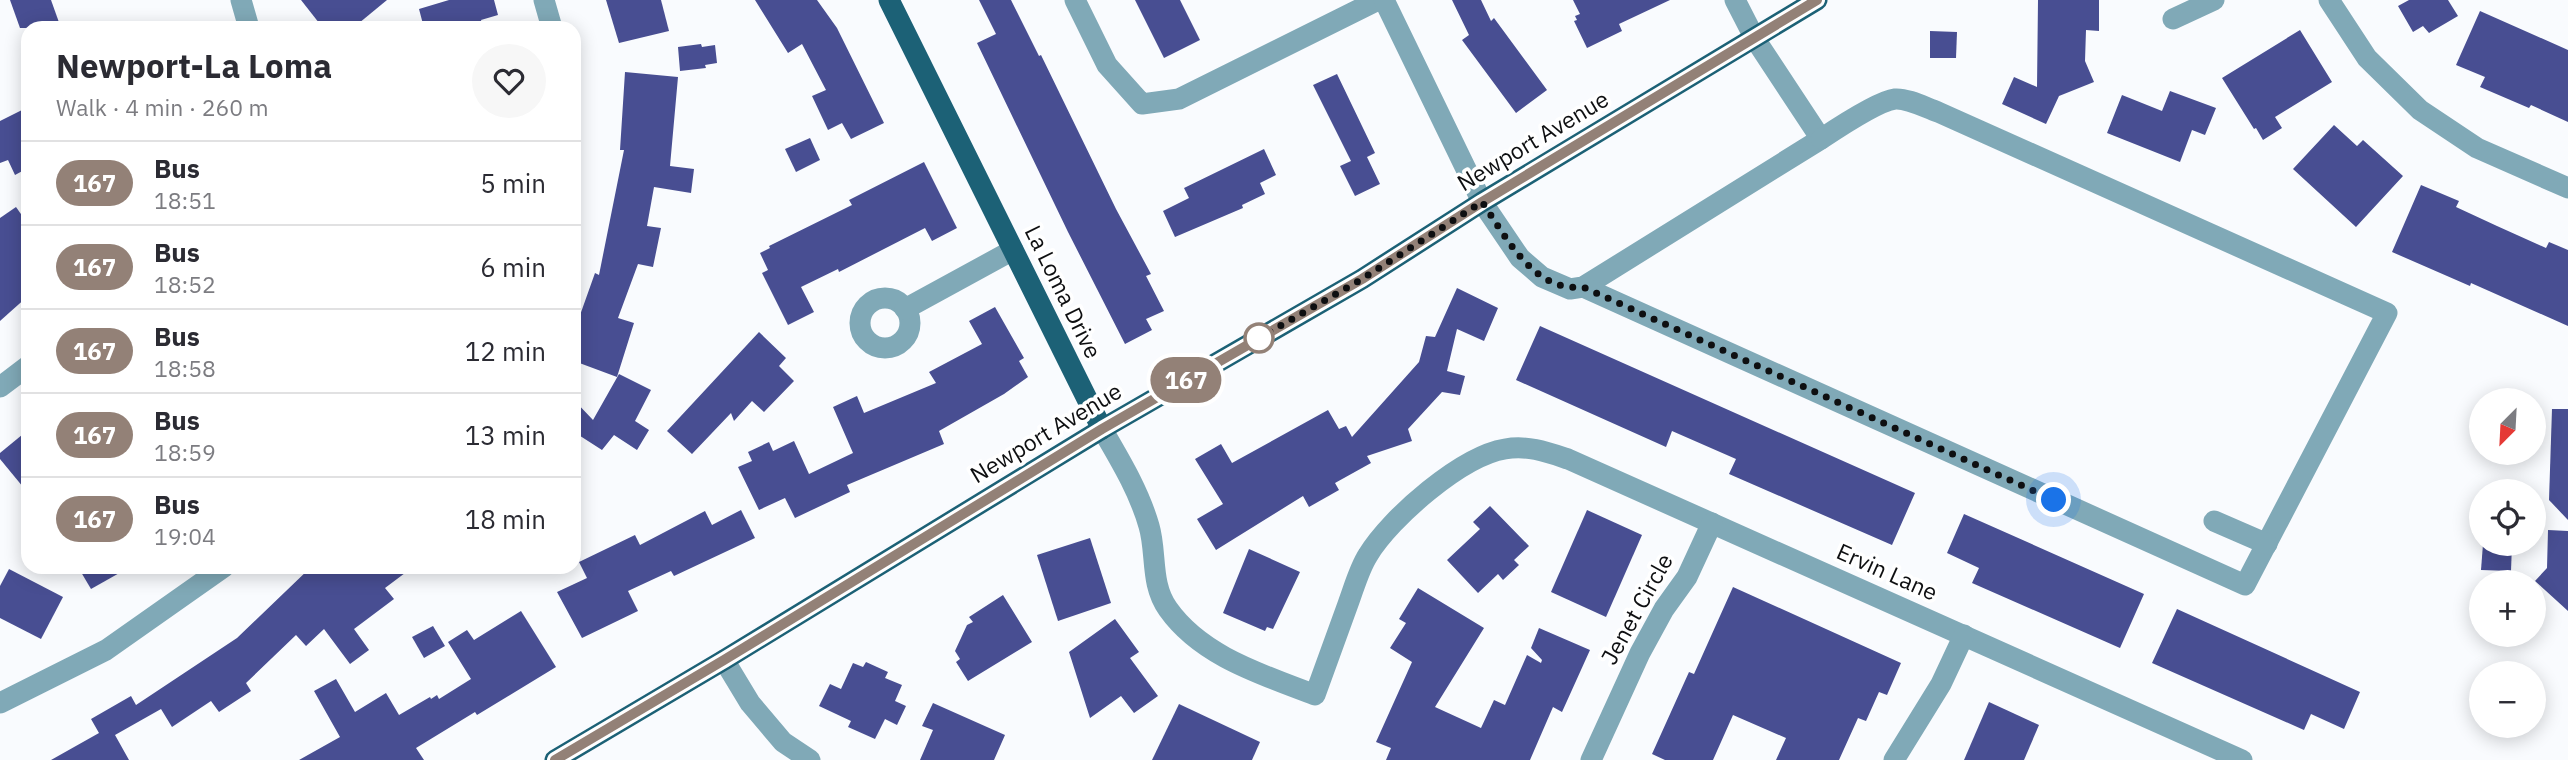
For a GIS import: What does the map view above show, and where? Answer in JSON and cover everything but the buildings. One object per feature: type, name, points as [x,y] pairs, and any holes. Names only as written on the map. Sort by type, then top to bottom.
[{"type":"main road","name":"La Loma Drive","points":[[889,0],[1102,429]]},
{"type":"main road","name":"Newport Avenue","points":[[555,760],[1102,429],[1362,279],[1482,202],[1816,0]]},
{"type":"street","points":[[241,0],[247,21]]},
{"type":"street","points":[[544,0],[550,21]]},
{"type":"street","points":[[1075,0],[1107,65],[1142,104],[1179,99],[1378,0]]},
{"type":"street","points":[[1384,0],[1482,202],[1520,258],[1542,276],[1570,289],[1583,287],[1851,119],[1895,99],[1938,112],[2387,313],[2245,585],[1583,287]]},
{"type":"street","points":[[1735,0],[1755,39],[1821,139]]},
{"type":"street","points":[[2173,19],[2214,0]]},
{"type":"street","points":[[2329,0],[2367,58],[2420,110],[2477,148],[2568,188]]},
{"type":"street","points":[[905,309],[1013,250]]},
{"type":"street","points":[[0,387],[21,371]]},
{"type":"street","name":"La Loma Drive","points":[[1102,429],[1131,478],[1150,528],[1154,575],[1167,608],[1197,639],[1240,665],[1315,695]]},
{"type":"street","name":"Ervin Lane","points":[[1315,695],[1367,555],[1388,528],[1411,506],[1480,455],[1506,449],[1534,448],[1568,459],[1965,635],[2215,754],[2242,760]]},
{"type":"street","points":[[2214,521],[2267,544]]},
{"type":"street","name":"Jenet Circle","points":[[1591,760],[1640,653],[1664,608],[1687,577],[1712,523]]},
{"type":"street","points":[[0,703],[106,650],[214,574]]},
{"type":"street","points":[[1894,760],[1941,684],[1965,635]]},
{"type":"street","points":[[724,660],[750,703],[783,742],[810,760]]},
{"type":"bus line","name":"167","points":[[555,760],[1102,429],[1362,279],[1482,202],[1817,0]]},
{"type":"route","points":[[1259,338],[1362,279],[1482,202],[1520,258],[1542,276],[1570,289],[1583,287],[2054,500]]}]
